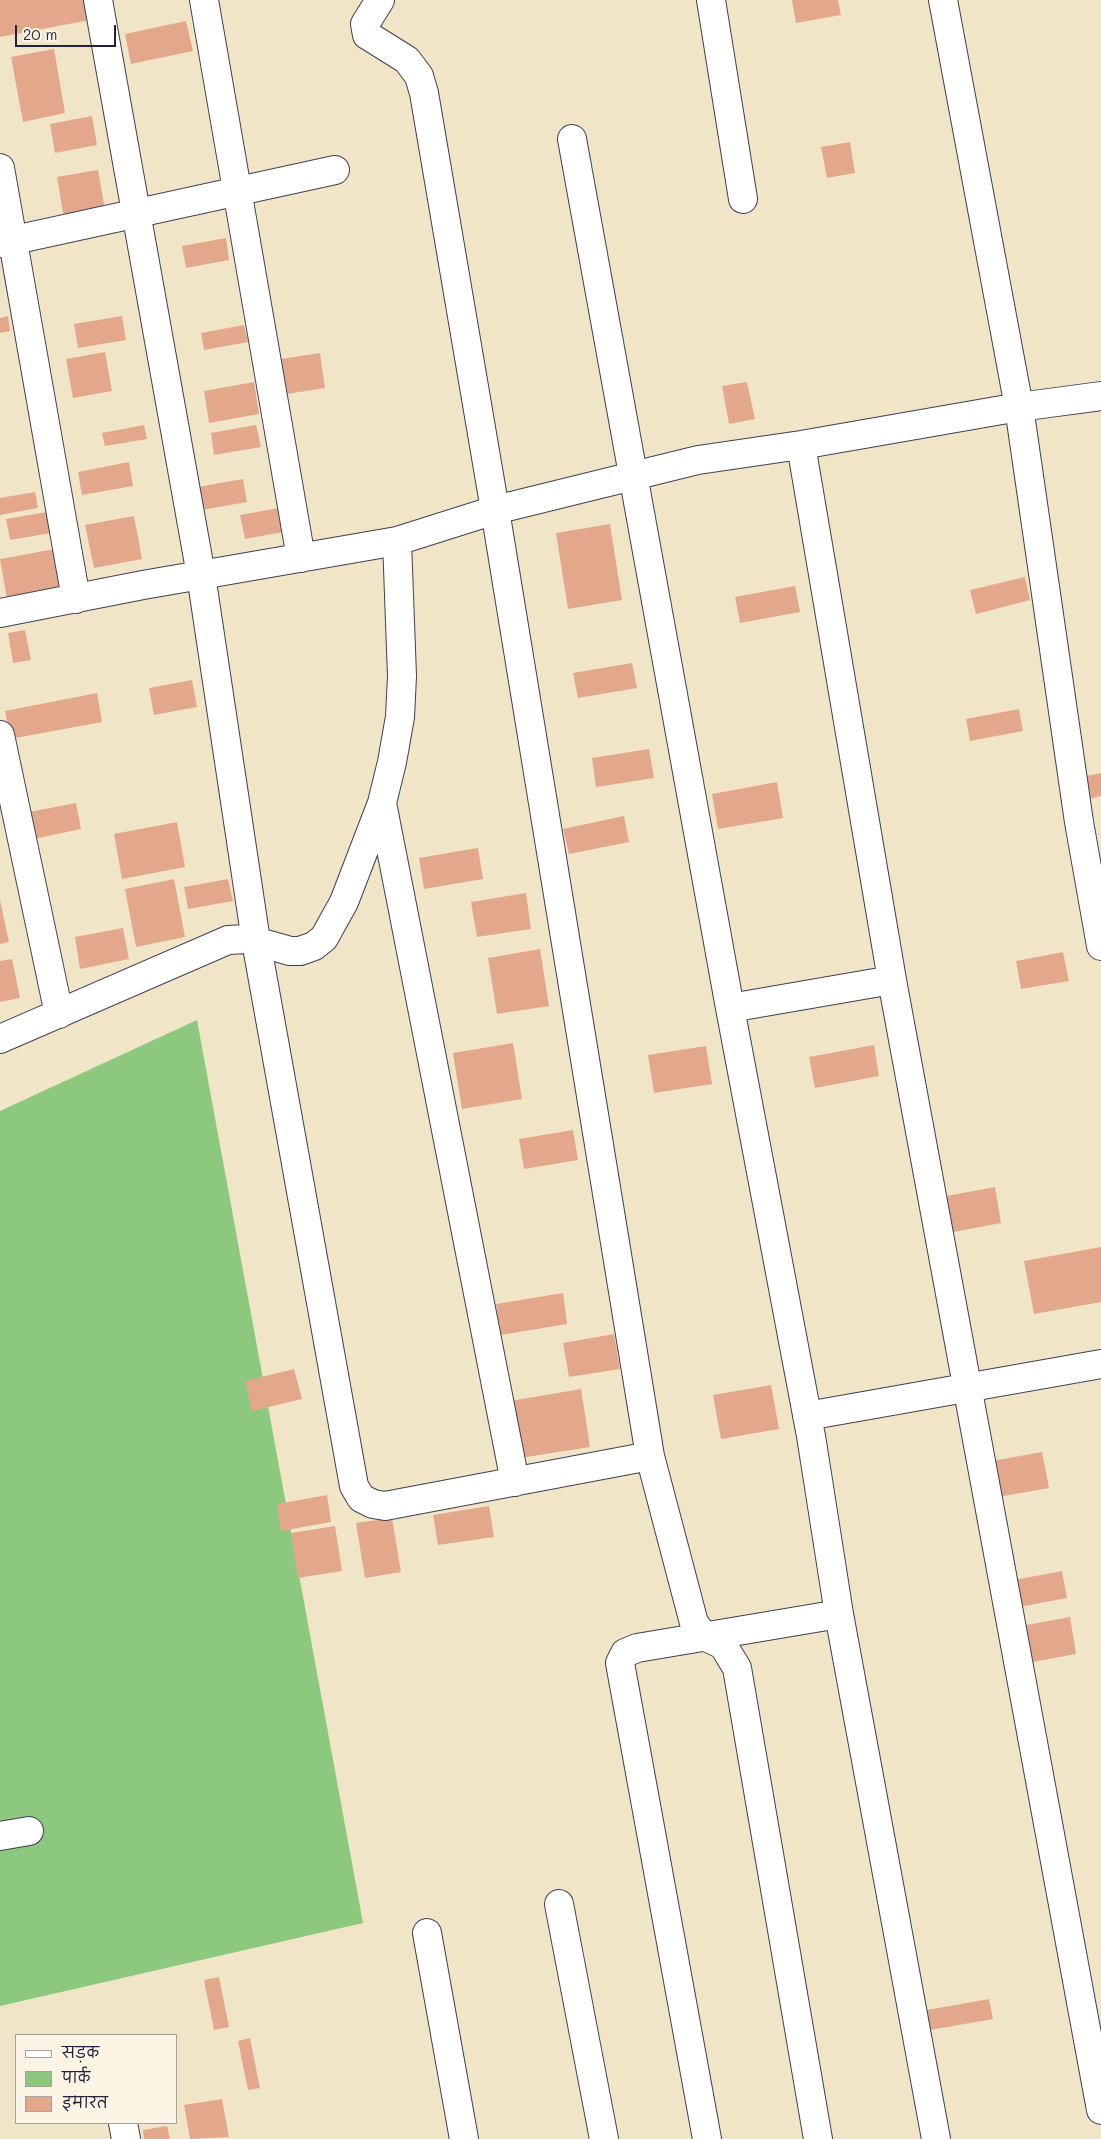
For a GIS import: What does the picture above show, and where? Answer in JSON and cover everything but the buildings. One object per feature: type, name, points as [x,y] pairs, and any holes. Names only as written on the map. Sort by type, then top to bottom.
[{"type":"street","points":[[98,0],[200,575],[274,946],[354,1486],[361,1498],[373,1504],[385,1506],[650,1456]]},
{"type":"street","points":[[204,0],[302,558]]},
{"type":"street","points":[[380,0],[365,24],[367,35],[407,60],[420,76],[424,93],[495,510],[650,1456],[694,1623],[704,1636],[723,1645],[731,1654],[737,1668],[818,2139]]},
{"type":"street","points":[[711,0],[743,199]]},
{"type":"street","points":[[943,0],[1019,407],[1079,822],[1101,946]]},
{"type":"street","points":[[572,139],[730,1008],[807,1416],[840,1614],[936,2139]]},
{"type":"street","points":[[0,168],[7,241],[76,599]]},
{"type":"street","points":[[7,241],[335,170]]},
{"type":"street","points":[[0,613],[200,575],[389,543],[495,510],[633,474],[698,460],[801,445],[1019,407],[1100,402]]},
{"type":"street","points":[[801,445],[892,980],[1101,2110]]},
{"type":"street","points":[[0,1039],[228,940],[237,938],[300,951],[314,946],[333,924],[344,902],[382,803],[397,736],[402,676],[389,543]]},
{"type":"street","points":[[0,735],[59,1014]]},
{"type":"street","points":[[382,803],[515,1482]]},
{"type":"street","points":[[730,1008],[892,980]]},
{"type":"street","points":[[807,1416],[1101,1364]]},
{"type":"street","points":[[707,2139],[620,1663],[625,1653],[637,1648],[840,1614]]},
{"type":"street","points":[[0,1836],[29,1831]]},
{"type":"street","points":[[559,1904],[604,2139]]},
{"type":"street","points":[[426,1933],[464,2139]]},
{"type":"street","points":[[123,2124],[126,2139]]},
{"type":"green space","points":[[197,1020],[363,1923],[0,2006],[0,1111]]}]
